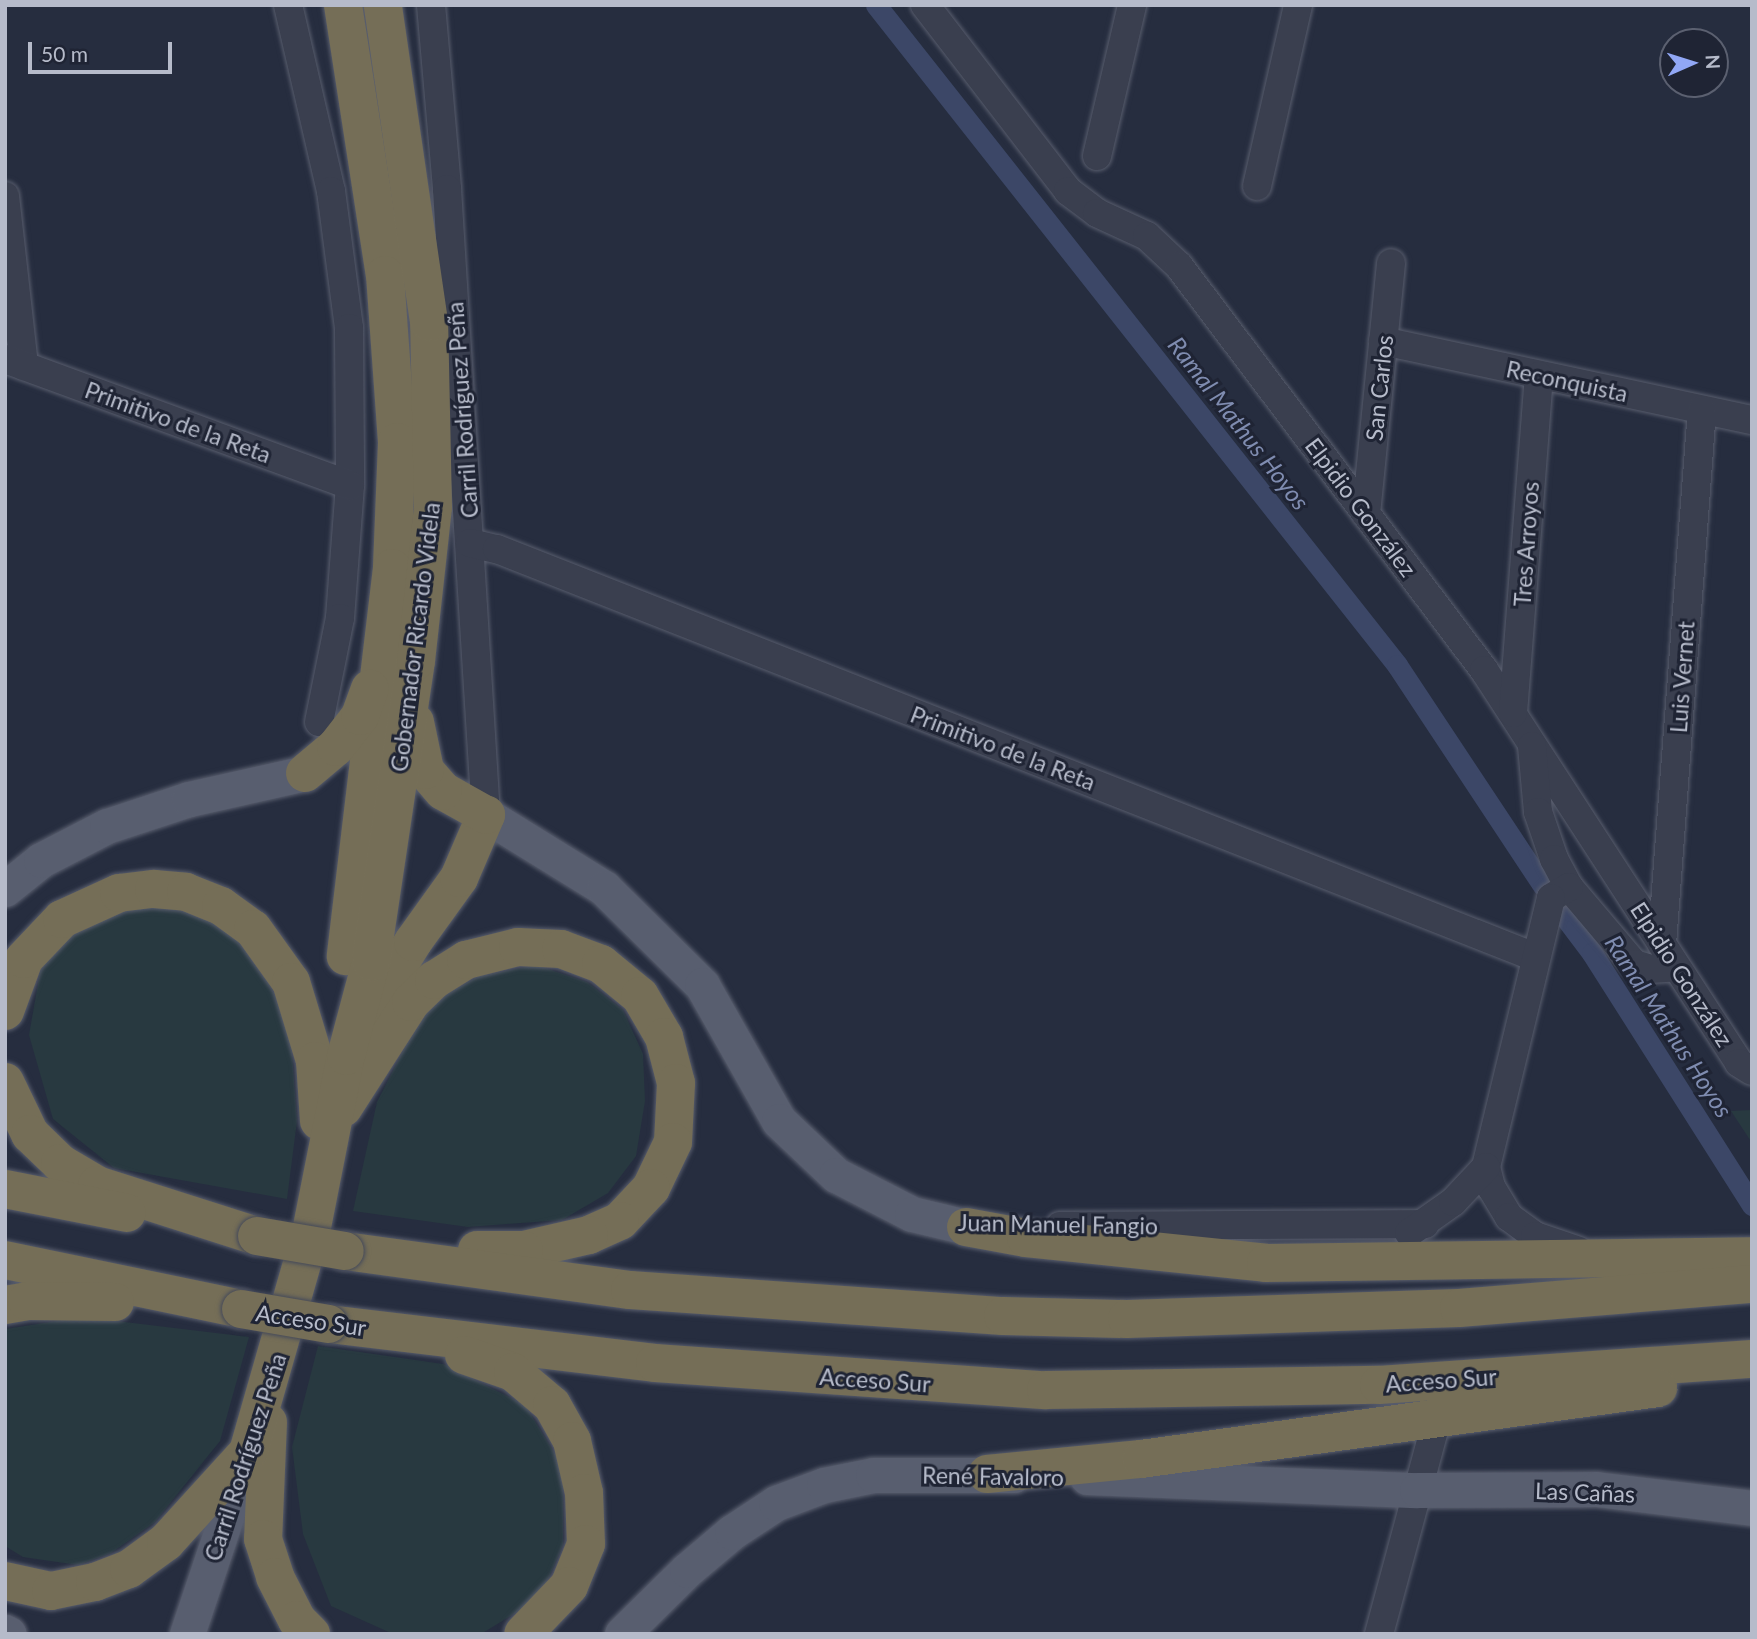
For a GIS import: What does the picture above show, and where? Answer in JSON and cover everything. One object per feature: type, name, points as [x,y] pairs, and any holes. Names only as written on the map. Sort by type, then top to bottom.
[{"type":"highway","name":"Gobernador Ricardo Videla","points":[[298,1280],[321,1188],[346,1056],[345,962],[400,658],[433,507],[432,371],[423,265],[383,5]]},
{"type":"highway","name":"Gobernador Ricardo Videla","points":[[343,7],[385,275],[395,384],[400,658]]},
{"type":"highway","points":[[305,773],[336,747],[400,658]]},
{"type":"highway","points":[[346,1056],[407,950],[459,878],[486,815],[443,792],[425,770],[415,736],[400,658]]},
{"type":"highway","points":[[5,1011],[24,959],[62,919],[89,903],[119,892],[154,888],[186,892],[222,906],[253,929],[292,982],[315,1061],[321,1188]]},
{"type":"highway","points":[[333,1125],[411,1002],[434,980],[466,960],[518,947],[561,949],[601,964],[639,996],[664,1037],[676,1083],[673,1142],[651,1188],[620,1221],[566,1242],[524,1250],[345,1251]]},
{"type":"highway","points":[[5,1082],[30,1134],[61,1163],[97,1185],[257,1236]]},
{"type":"highway","points":[[5,1189],[345,1251],[630,1290],[1003,1316],[1127,1319],[1459,1308],[1752,1284]]},
{"type":"highway","points":[[966,1227],[1121,1249],[1266,1263],[1351,1265],[1752,1256]]},
{"type":"highway","name":"Acceso Sur","points":[[5,1260],[241,1309],[329,1324],[654,1363],[1046,1390],[1379,1385],[1752,1359]]},
{"type":"highway","name":"Carril Rodríguez Peña","points":[[248,1451],[273,1373],[298,1280]]},
{"type":"highway","points":[[5,1306],[69,1300],[241,1309]]},
{"type":"highway","points":[[329,1324],[477,1358],[513,1373],[552,1405],[572,1441],[584,1493],[586,1544],[569,1586],[523,1634]]},
{"type":"highway","points":[[987,1474],[1140,1459],[1437,1419],[1632,1392],[1752,1370]]},
{"type":"highway","points":[[273,1373],[261,1501],[263,1539],[275,1577],[297,1620],[311,1634]]},
{"type":"highway","points":[[5,1580],[51,1591],[95,1582],[129,1569],[166,1542],[248,1451]]},
{"type":"main road","points":[[5,889],[41,860],[107,826],[189,799],[305,773]]},
{"type":"main road","name":"Juan Manuel Fangio","points":[[486,815],[604,888],[702,985],[779,1121],[836,1175],[912,1214],[966,1227]]},
{"type":"main road","name":"Carril Rodríguez Peña","points":[[187,1634],[248,1451]]},
{"type":"main road","name":"René Favaloro","points":[[622,1634],[705,1554],[776,1503],[824,1485],[873,1475],[987,1474],[1417,1490]]},
{"type":"main road","name":"Las Cañas","points":[[1417,1490],[1596,1489],[1752,1508]]},
{"type":"street","points":[[288,5],[331,191],[349,327],[350,485],[340,618],[319,722]]},
{"type":"street","name":"Carril Rodríguez Peña","points":[[431,5],[470,543],[486,815]]},
{"type":"street","name":"Elpidio González","points":[[925,5],[1068,191],[1097,213],[1147,236],[1170,255],[1513,713],[1669,955],[1745,1067]]},
{"type":"street","points":[[1097,156],[1132,5]]},
{"type":"street","points":[[1256,186],[1298,5]]},
{"type":"street","points":[[5,196],[15,362]]},
{"type":"street","name":"San Carlos","points":[[1366,514],[1391,263]]},
{"type":"street","name":"Reconquista","points":[[1383,341],[1752,420]]},
{"type":"street","name":"Primitivo de la Reta","points":[[15,362],[350,485]]},
{"type":"street","name":"Tres Arroyos","points":[[1513,713],[1539,376]]},
{"type":"street","name":"Luis Vernet","points":[[1669,955],[1702,410]]},
{"type":"street","name":"Primitivo de la Reta","points":[[470,543],[497,548],[1535,957]]},
{"type":"street","points":[[1531,740],[1538,812],[1554,859],[1569,887],[1634,964],[1650,969],[1669,955]]},
{"type":"street","points":[[1569,887],[1551,898],[1486,1167],[1500,1205],[1520,1226],[1550,1242],[1612,1259]]},
{"type":"street","points":[[1351,1265],[1425,1224],[1486,1167]]},
{"type":"street","name":"Juan Manuel Fangio","points":[[966,1227],[1425,1224]]},
{"type":"street","points":[[1378,1634],[1437,1419]]},
{"type":"shaded area","points":[[135,903],[177,905],[215,919],[255,955],[290,1025],[297,1121],[287,1199],[114,1168],[53,1119],[29,1035],[42,961],[90,917]]},
{"type":"shaded area","points":[[536,965],[587,982],[623,1010],[643,1054],[645,1101],[636,1156],[608,1193],[562,1220],[468,1227],[353,1211],[377,1102],[427,1004],[479,976]]},
{"type":"shaded area","points":[[1752,1110],[1752,1143],[1731,1111]]},
{"type":"shaded area","points":[[83,1317],[249,1337],[220,1441],[155,1522],[111,1553],[78,1565],[23,1557],[5,1546],[5,1329]]},
{"type":"shaded area","points":[[318,1346],[443,1364],[525,1405],[563,1467],[563,1545],[540,1598],[481,1634],[393,1634],[331,1606],[303,1534],[292,1447]]},
{"type":"waterway","name":"Ramal Mathus Hoyos","points":[[876,5],[1397,665],[1543,886]]},
{"type":"waterway","name":"Ramal Mathus Hoyos","points":[[1561,912],[1592,953],[1752,1205]]}]
